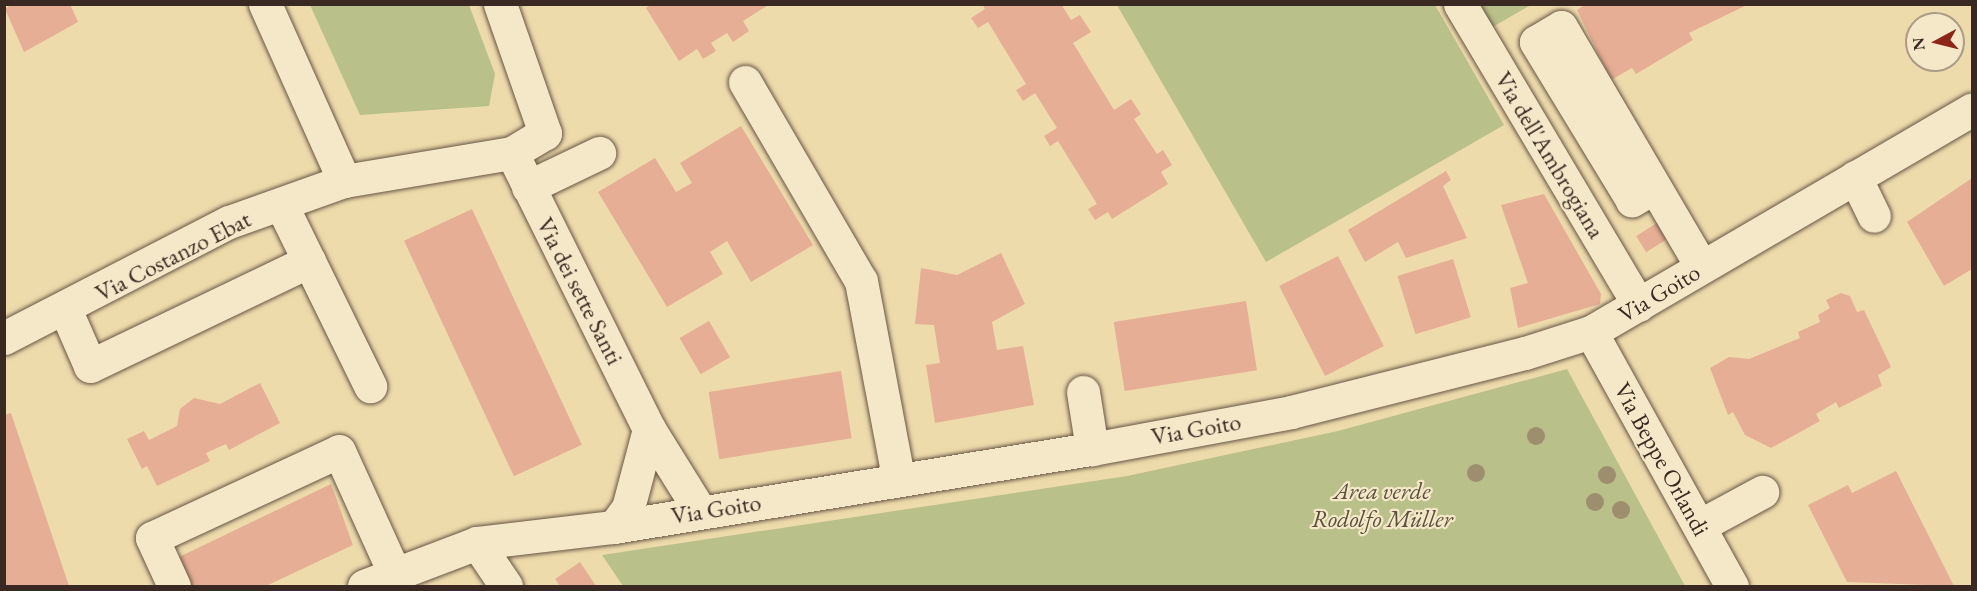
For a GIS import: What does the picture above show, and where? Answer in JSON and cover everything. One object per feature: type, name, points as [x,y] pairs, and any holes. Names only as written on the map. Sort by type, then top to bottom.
[{"type":"street","points":[[265,4],[344,182],[512,153],[545,133],[500,4]]},
{"type":"street","name":"Via dell'Ambrogiana","points":[[1460,4],[1639,305]]},
{"type":"street","points":[[1654,187],[1632,200],[1536,42],[1561,27],[1702,267]]},
{"type":"street","points":[[745,82],[861,281],[898,477]]},
{"type":"street","name":"Via Goito","points":[[364,586],[437,547],[614,527],[898,477],[1092,449],[1291,412],[1591,332],[1972,109]]},
{"type":"street","name":"Via dei sette Santi","points":[[512,153],[649,429],[700,511]]},
{"type":"street","points":[[528,188],[599,153]]},
{"type":"street","points":[[1855,177],[1874,216]]},
{"type":"street","name":"Via Costanzo Ebat","points":[[5,335],[66,311],[230,222],[344,182]]},
{"type":"street","points":[[281,204],[370,386]]},
{"type":"street","points":[[66,311],[90,366],[309,261]]},
{"type":"street","name":"Via Beppe Orlandi","points":[[1591,332],[1732,586]]},
{"type":"street","points":[[1083,392],[1092,449]]},
{"type":"street","points":[[614,527],[628,508],[649,429]]},
{"type":"street","points":[[174,586],[152,538],[339,451],[394,572]]},
{"type":"street","points":[[1699,525],[1762,492]]},
{"type":"street","points":[[477,543],[506,586]]},
{"type":"green space","points":[[310,5],[469,5],[495,74],[489,106],[360,115]]},
{"type":"green space","points":[[1117,5],[1435,5],[1504,125],[1266,262]]},
{"type":"green space","points":[[1475,5],[1531,5],[1489,29]]},
{"type":"green space","name":"Area verde Rodolfo Müller","points":[[1567,369],[1685,586],[623,586],[602,555],[1127,476],[1338,431]]},
{"type":"building","points":[[12,4],[70,4],[78,22],[24,52],[5,9]]},
{"type":"building","points":[[652,4],[770,4],[743,21],[749,31],[733,42],[727,33],[711,43],[716,51],[703,59],[697,49],[679,61],[646,8]]},
{"type":"building","points":[[982,4],[1061,4],[1071,20],[1080,15],[1091,32],[1073,43],[1114,110],[1131,99],[1141,114],[1134,119],[1157,154],[1163,150],[1172,165],[1161,172],[1168,184],[1112,219],[1108,212],[1095,220],[1088,209],[1097,204],[1058,141],[1050,146],[1044,136],[1057,128],[1035,93],[1023,101],[1016,90],[1026,84],[988,22],[978,28],[971,18],[985,9]]},
{"type":"building","points":[[1586,4],[1749,4],[1689,33],[1693,40],[1636,74],[1632,68],[1611,80],[1577,10]]},
{"type":"building","points":[[741,126],[813,245],[751,282],[727,241],[710,252],[723,274],[667,307],[598,192],[655,158],[676,192],[692,183],[680,163]]},
{"type":"building","points":[[1446,171],[1451,180],[1443,186],[1467,238],[1406,258],[1398,242],[1365,262],[1348,230]]},
{"type":"building","points":[[1972,178],[1972,269],[1944,286],[1907,222]]},
{"type":"building","points":[[1544,194],[1601,294],[1600,304],[1518,328],[1510,288],[1528,283],[1501,205]]},
{"type":"building","points":[[472,209],[582,445],[514,476],[404,241]]},
{"type":"building","points":[[1665,218],[1675,234],[1646,252],[1636,236]]},
{"type":"building","points":[[1001,253],[1025,304],[992,322],[997,350],[1023,346],[1034,405],[935,423],[926,365],[940,363],[934,325],[915,324],[921,268],[957,275]]},
{"type":"building","points":[[1338,256],[1384,346],[1325,376],[1279,286]]},
{"type":"building","points":[[1453,259],[1471,317],[1415,334],[1398,276]]},
{"type":"building","points":[[1841,293],[1850,296],[1857,312],[1864,310],[1891,367],[1878,375],[1882,386],[1839,408],[1836,402],[1816,414],[1820,421],[1771,448],[1745,435],[1733,412],[1728,415],[1710,368],[1729,357],[1749,359],[1800,338],[1798,332],[1820,322],[1818,315],[1830,308],[1826,300]]},
{"type":"building","points":[[1246,301],[1257,370],[1125,391],[1114,322]]},
{"type":"building","points":[[709,321],[730,357],[701,374],[680,338]]},
{"type":"building","points":[[841,371],[852,438],[719,459],[709,392]]},
{"type":"building","points":[[260,383],[280,423],[229,450],[226,444],[206,453],[210,461],[157,486],[147,466],[142,469],[127,439],[144,431],[149,440],[177,426],[180,409],[194,398],[220,404]]},
{"type":"building","points":[[11,413],[69,586],[4,586],[4,415]]},
{"type":"building","points":[[1896,471],[1954,586],[1847,582],[1808,505],[1848,485],[1852,493]]},
{"type":"building","points":[[331,484],[353,545],[266,586],[191,586],[177,558]]},
{"type":"building","points":[[580,562],[596,586],[560,586],[555,579]]}]
